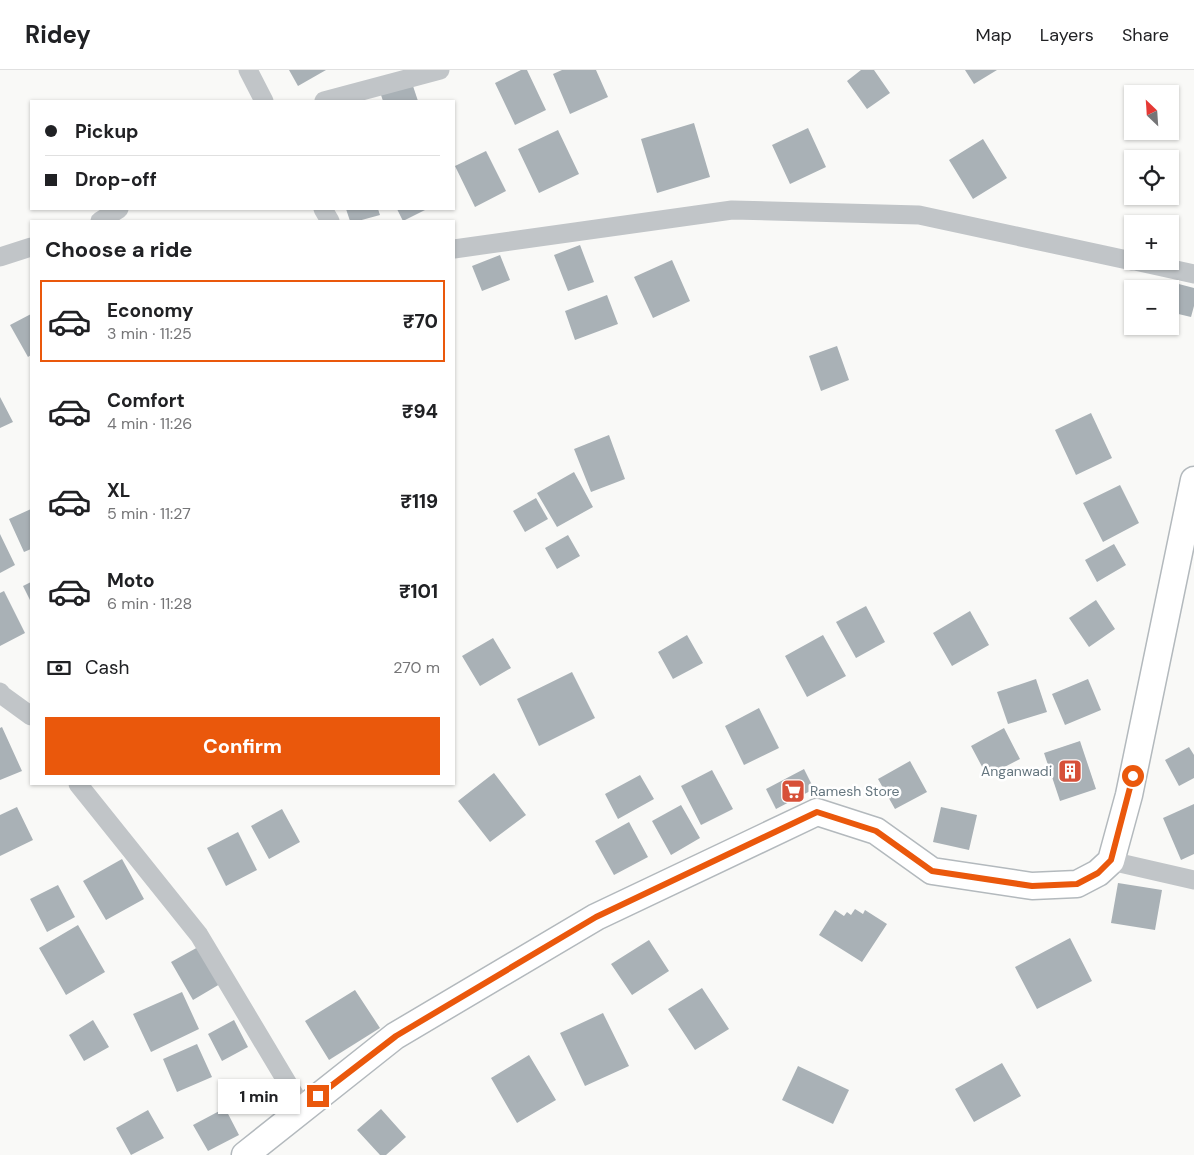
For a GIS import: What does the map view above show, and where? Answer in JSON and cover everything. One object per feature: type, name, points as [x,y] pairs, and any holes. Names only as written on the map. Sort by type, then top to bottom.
[{"type":"main road","points":[[245,1155],[396,1036],[596,917],[817,812],[876,831],[932,871],[1032,886],[1077,884],[1098,873],[1111,860],[1129,795],[1194,480]]},
{"type":"street","points":[[248,70],[263,100]]},
{"type":"street","points":[[328,100],[440,70]]},
{"type":"street","points":[[102,220],[117,210]]},
{"type":"street","points":[[455,249],[732,210],[919,215],[1124,259]]},
{"type":"street","points":[[0,257],[30,247]]},
{"type":"street","points":[[1176,270],[1194,274]]},
{"type":"street","points":[[0,692],[30,715]]},
{"type":"street","points":[[79,785],[199,935],[303,1109]]},
{"type":"street","points":[[1111,860],[1194,880]]},
{"type":"building","points":[[289,70],[326,70],[298,86]]},
{"type":"building","points":[[521,70],[527,70],[546,110],[515,125],[495,83]]},
{"type":"building","points":[[562,70],[596,70],[608,97],[570,114],[553,74]]},
{"type":"building","points":[[861,70],[874,70],[890,93],[867,109],[847,81]]},
{"type":"building","points":[[965,70],[997,70],[974,84]]},
{"type":"building","points":[[413,86],[418,100],[383,100],[381,95]]},
{"type":"building","points":[[694,123],[710,177],[657,193],[641,139]]},
{"type":"building","points":[[808,128],[826,167],[790,184],[772,145]]},
{"type":"building","points":[[558,130],[579,174],[539,193],[518,149]]},
{"type":"building","points":[[983,139],[1007,178],[973,199],[949,160]]},
{"type":"building","points":[[486,151],[506,191],[475,207],[455,166]]},
{"type":"building","points":[[346,210],[378,210],[380,215],[362,220],[350,220]]},
{"type":"building","points":[[398,210],[425,210],[405,220],[402,220]]},
{"type":"building","points":[[580,245],[594,282],[568,291],[554,255]]},
{"type":"building","points":[[500,255],[510,280],[482,291],[472,266]]},
{"type":"building","points":[[672,260],[690,301],[653,318],[634,277]]},
{"type":"building","points":[[1179,284],[1194,288],[1194,306],[1191,317],[1179,314]]},
{"type":"building","points":[[607,295],[618,324],[575,340],[565,311]]},
{"type":"building","points":[[30,315],[30,356],[28,357],[10,325]]},
{"type":"building","points":[[837,346],[849,380],[821,391],[809,356]]},
{"type":"building","points":[[0,397],[13,422],[0,428]]},
{"type":"building","points":[[1091,413],[1112,458],[1076,475],[1055,430]]},
{"type":"building","points":[[609,435],[625,479],[591,492],[574,449]]},
{"type":"building","points":[[574,472],[593,507],[557,527],[537,493]]},
{"type":"building","points":[[1120,485],[1139,523],[1103,542],[1083,503]]},
{"type":"building","points":[[536,498],[548,519],[525,532],[513,511]]},
{"type":"building","points":[[30,509],[30,549],[24,552],[9,519]]},
{"type":"building","points":[[0,534],[15,565],[0,573]]},
{"type":"building","points":[[568,535],[580,556],[557,569],[545,548]]},
{"type":"building","points":[[1114,544],[1126,565],[1097,582],[1085,560]]},
{"type":"building","points":[[30,582],[30,600],[23,586]]},
{"type":"building","points":[[4,591],[25,633],[0,646],[0,593]]},
{"type":"building","points":[[1096,600],[1115,629],[1089,647],[1069,618]]},
{"type":"building","points":[[866,606],[885,642],[856,658],[836,622]]},
{"type":"building","points":[[970,611],[989,645],[952,666],[933,633]]},
{"type":"building","points":[[687,635],[703,663],[673,679],[658,652]]},
{"type":"building","points":[[823,635],[846,676],[807,697],[785,656]]},
{"type":"building","points":[[493,638],[511,668],[480,686],[462,656]]},
{"type":"building","points":[[572,672],[595,718],[539,746],[517,699]]},
{"type":"building","points":[[1036,679],[1047,712],[1008,724],[997,692]]},
{"type":"building","points":[[1088,679],[1101,710],[1065,725],[1052,694]]},
{"type":"building","points":[[759,708],[779,748],[744,765],[725,726]]},
{"type":"building","points":[[2,727],[22,771],[0,780],[0,728]]},
{"type":"building","points":[[1004,728],[1020,759],[987,776],[971,746]]},
{"type":"building","name":"Anganwadi","points":[[1080,741],[1096,789],[1060,801],[1044,753]]},
{"type":"building","points":[[1189,747],[1194,755],[1194,778],[1179,786],[1165,760]]},
{"type":"building","points":[[910,761],[927,792],[895,809],[878,779]]},
{"type":"building","points":[[804,769],[814,789],[776,809],[766,789]]},
{"type":"building","points":[[712,770],[733,809],[701,825],[681,786]]},
{"type":"building","points":[[494,773],[526,815],[490,842],[458,801]]},
{"type":"building","points":[[640,775],[654,799],[618,819],[605,794]]},
{"type":"building","points":[[1194,804],[1194,854],[1181,860],[1163,818]]},
{"type":"building","points":[[681,805],[700,838],[671,855],[652,821]]},
{"type":"building","points":[[17,807],[33,840],[0,856],[0,815]]},
{"type":"building","points":[[941,807],[977,815],[969,850],[933,842]]},
{"type":"building","points":[[282,809],[300,842],[269,859],[251,826]]},
{"type":"building","points":[[629,822],[648,857],[614,875],[595,841]]},
{"type":"building","points":[[238,832],[257,870],[226,886],[207,848]]},
{"type":"building","points":[[122,859],[144,899],[106,920],[83,881]]},
{"type":"building","points":[[1118,883],[1162,890],[1155,930],[1111,923]]},
{"type":"building","points":[[58,885],[75,917],[47,932],[30,899]]},
{"type":"building","points":[[855,909],[863,914],[865,910],[887,924],[862,962],[819,935],[835,910],[844,916],[847,912],[851,915]]},
{"type":"building","points":[[78,925],[105,972],[66,995],[39,948]]},
{"type":"building","points":[[1070,938],[1092,981],[1037,1009],[1015,967]]},
{"type":"building","points":[[649,940],[669,971],[632,995],[611,964]]},
{"type":"building","points":[[200,946],[220,984],[193,1000],[171,962]]},
{"type":"building","points":[[702,988],[729,1029],[695,1050],[668,1009]]},
{"type":"building","points":[[355,990],[380,1028],[329,1060],[305,1021]]},
{"type":"building","points":[[182,992],[199,1029],[151,1052],[133,1014]]},
{"type":"building","points":[[603,1013],[629,1066],[585,1086],[560,1033]]},
{"type":"building","points":[[93,1020],[109,1047],[84,1061],[69,1035]]},
{"type":"building","points":[[234,1020],[248,1047],[222,1061],[208,1034]]},
{"type":"building","points":[[197,1044],[212,1077],[177,1092],[163,1059]]},
{"type":"building","points":[[529,1055],[556,1100],[517,1123],[491,1078]]},
{"type":"building","points":[[1002,1063],[1021,1096],[974,1122],[955,1089]]},
{"type":"building","points":[[798,1066],[849,1090],[833,1124],[782,1100]]},
{"type":"building","points":[[225,1108],[239,1135],[208,1151],[193,1125]]},
{"type":"building","points":[[381,1109],[406,1137],[386,1155],[380,1155],[357,1130]]},
{"type":"building","points":[[148,1110],[164,1138],[131,1155],[116,1128]]},
{"type":"place","name":"Anganwadi","points":[[1070,771]]},
{"type":"place","name":"Ramesh Store","points":[[793,791]]},
{"type":"route","points":[[318,1096],[396,1036],[532,957],[596,917],[817,812],[876,831],[932,871],[1032,886],[1077,884],[1098,873],[1111,860],[1133,776]]}]
